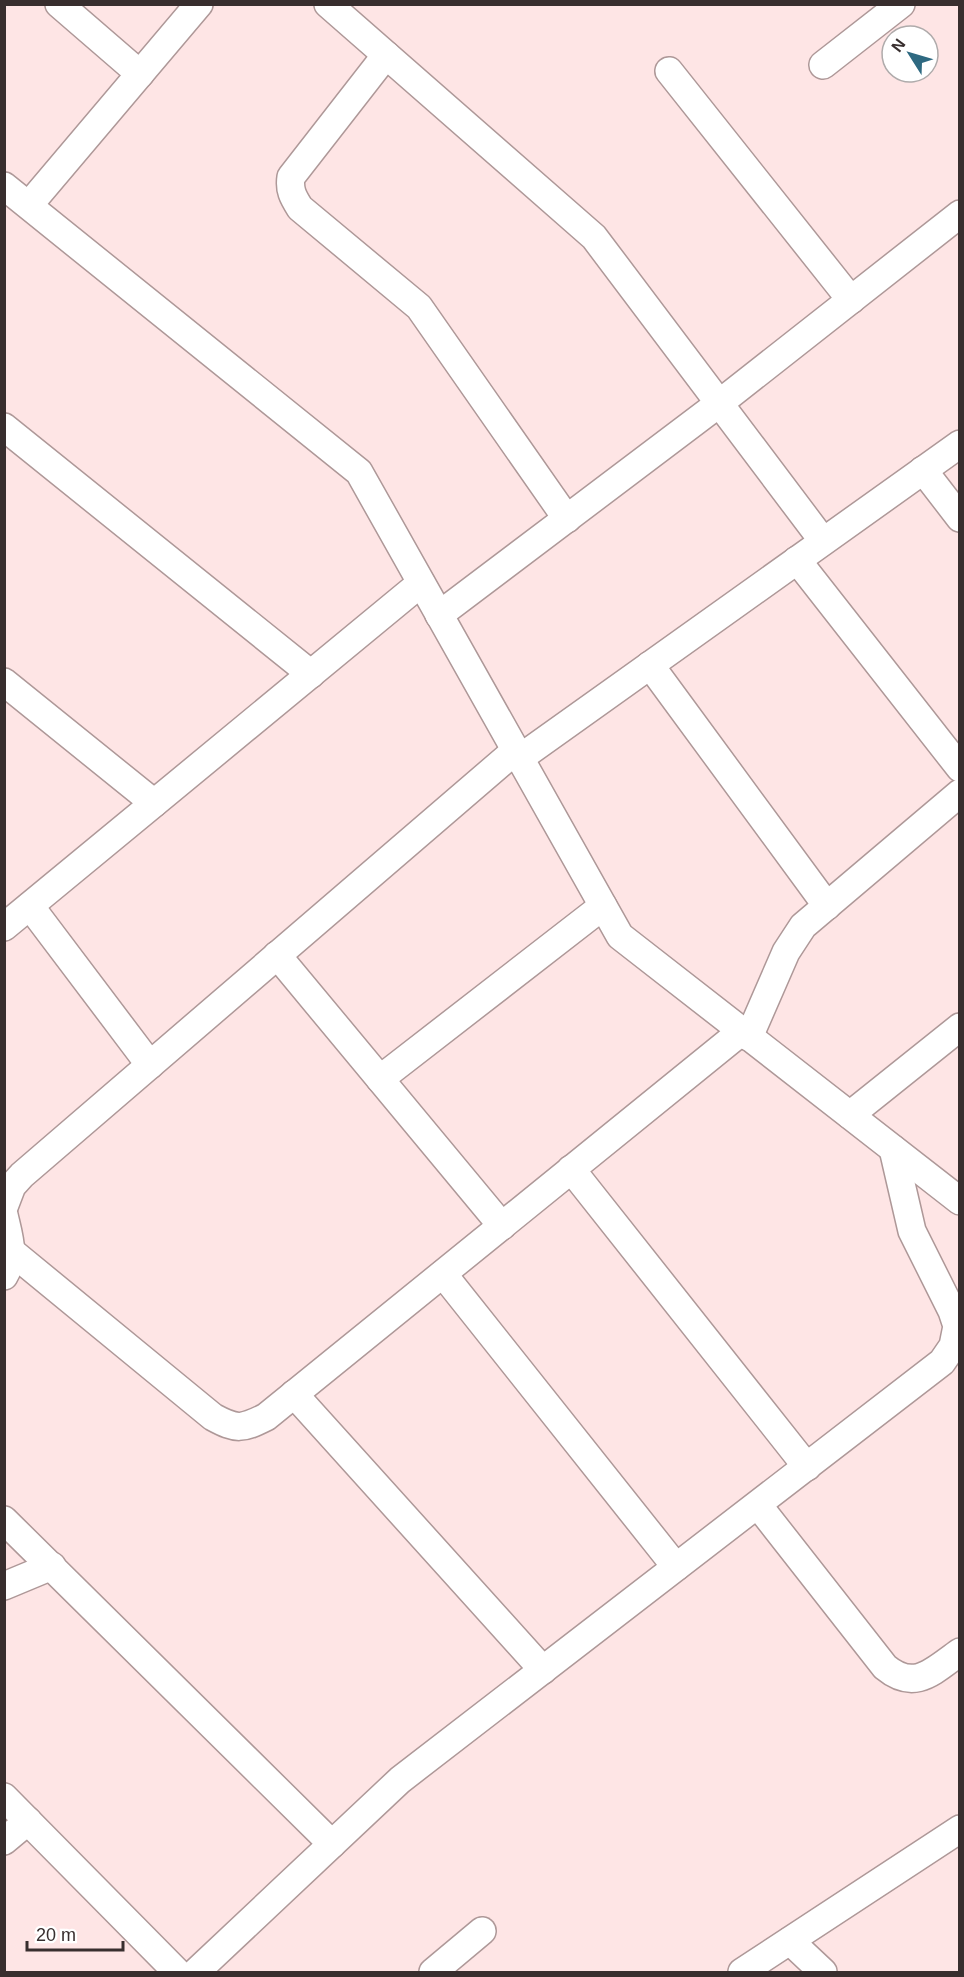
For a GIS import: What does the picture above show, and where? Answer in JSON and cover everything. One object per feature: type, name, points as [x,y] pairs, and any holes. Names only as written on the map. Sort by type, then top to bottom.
[{"type":"street","points":[[59,4],[140,74]]},
{"type":"street","points":[[28,205],[199,4]]},
{"type":"street","points":[[328,4],[594,237],[721,402],[823,541]]},
{"type":"street","points":[[823,65],[901,4]]},
{"type":"street","points":[[386,55],[291,177],[290,186],[293,197],[300,208],[419,308],[567,519]]},
{"type":"street","points":[[669,71],[851,300]]},
{"type":"street","points":[[4,186],[358,472],[621,936],[960,1201]]},
{"type":"street","points":[[440,615],[721,402],[960,214]]},
{"type":"street","points":[[4,427],[311,674]]},
{"type":"street","points":[[4,1206],[12,1186],[22,1175],[277,955],[518,754],[650,665],[960,444]]},
{"type":"street","points":[[923,470],[960,518]]},
{"type":"street","points":[[797,560],[960,768]]},
{"type":"street","points":[[4,927],[421,583]]},
{"type":"street","points":[[650,665],[827,906]]},
{"type":"street","points":[[4,682],[154,803]]},
{"type":"street","points":[[4,1215],[8,1264],[213,1417],[233,1428],[248,1426],[266,1417],[571,1169],[746,1034],[792,940],[803,926],[960,793]]},
{"type":"street","points":[[30,906],[150,1065]]},
{"type":"street","points":[[380,1079],[603,906]]},
{"type":"street","points":[[277,955],[502,1226]]},
{"type":"street","points":[[850,1115],[960,1027]]},
{"type":"street","points":[[196,1972],[400,1780],[942,1362],[953,1346],[957,1326],[952,1311],[912,1231],[893,1149]]},
{"type":"street","points":[[571,1169],[807,1467]]},
{"type":"street","points":[[443,1274],[676,1567]]},
{"type":"street","points":[[294,1394],[543,1670]]},
{"type":"street","points":[[758,1505],[885,1667],[897,1677],[913,1680],[930,1674],[960,1652]]},
{"type":"street","points":[[4,1520],[332,1844]]},
{"type":"street","points":[[4,1586],[52,1566]]},
{"type":"street","points":[[4,1797],[177,1972]]},
{"type":"street","points":[[4,1841],[28,1821]]},
{"type":"street","points":[[742,1972],[955,1840]]},
{"type":"street","points":[[433,1972],[482,1931]]},
{"type":"street","points":[[790,1941],[824,1972]]}]
